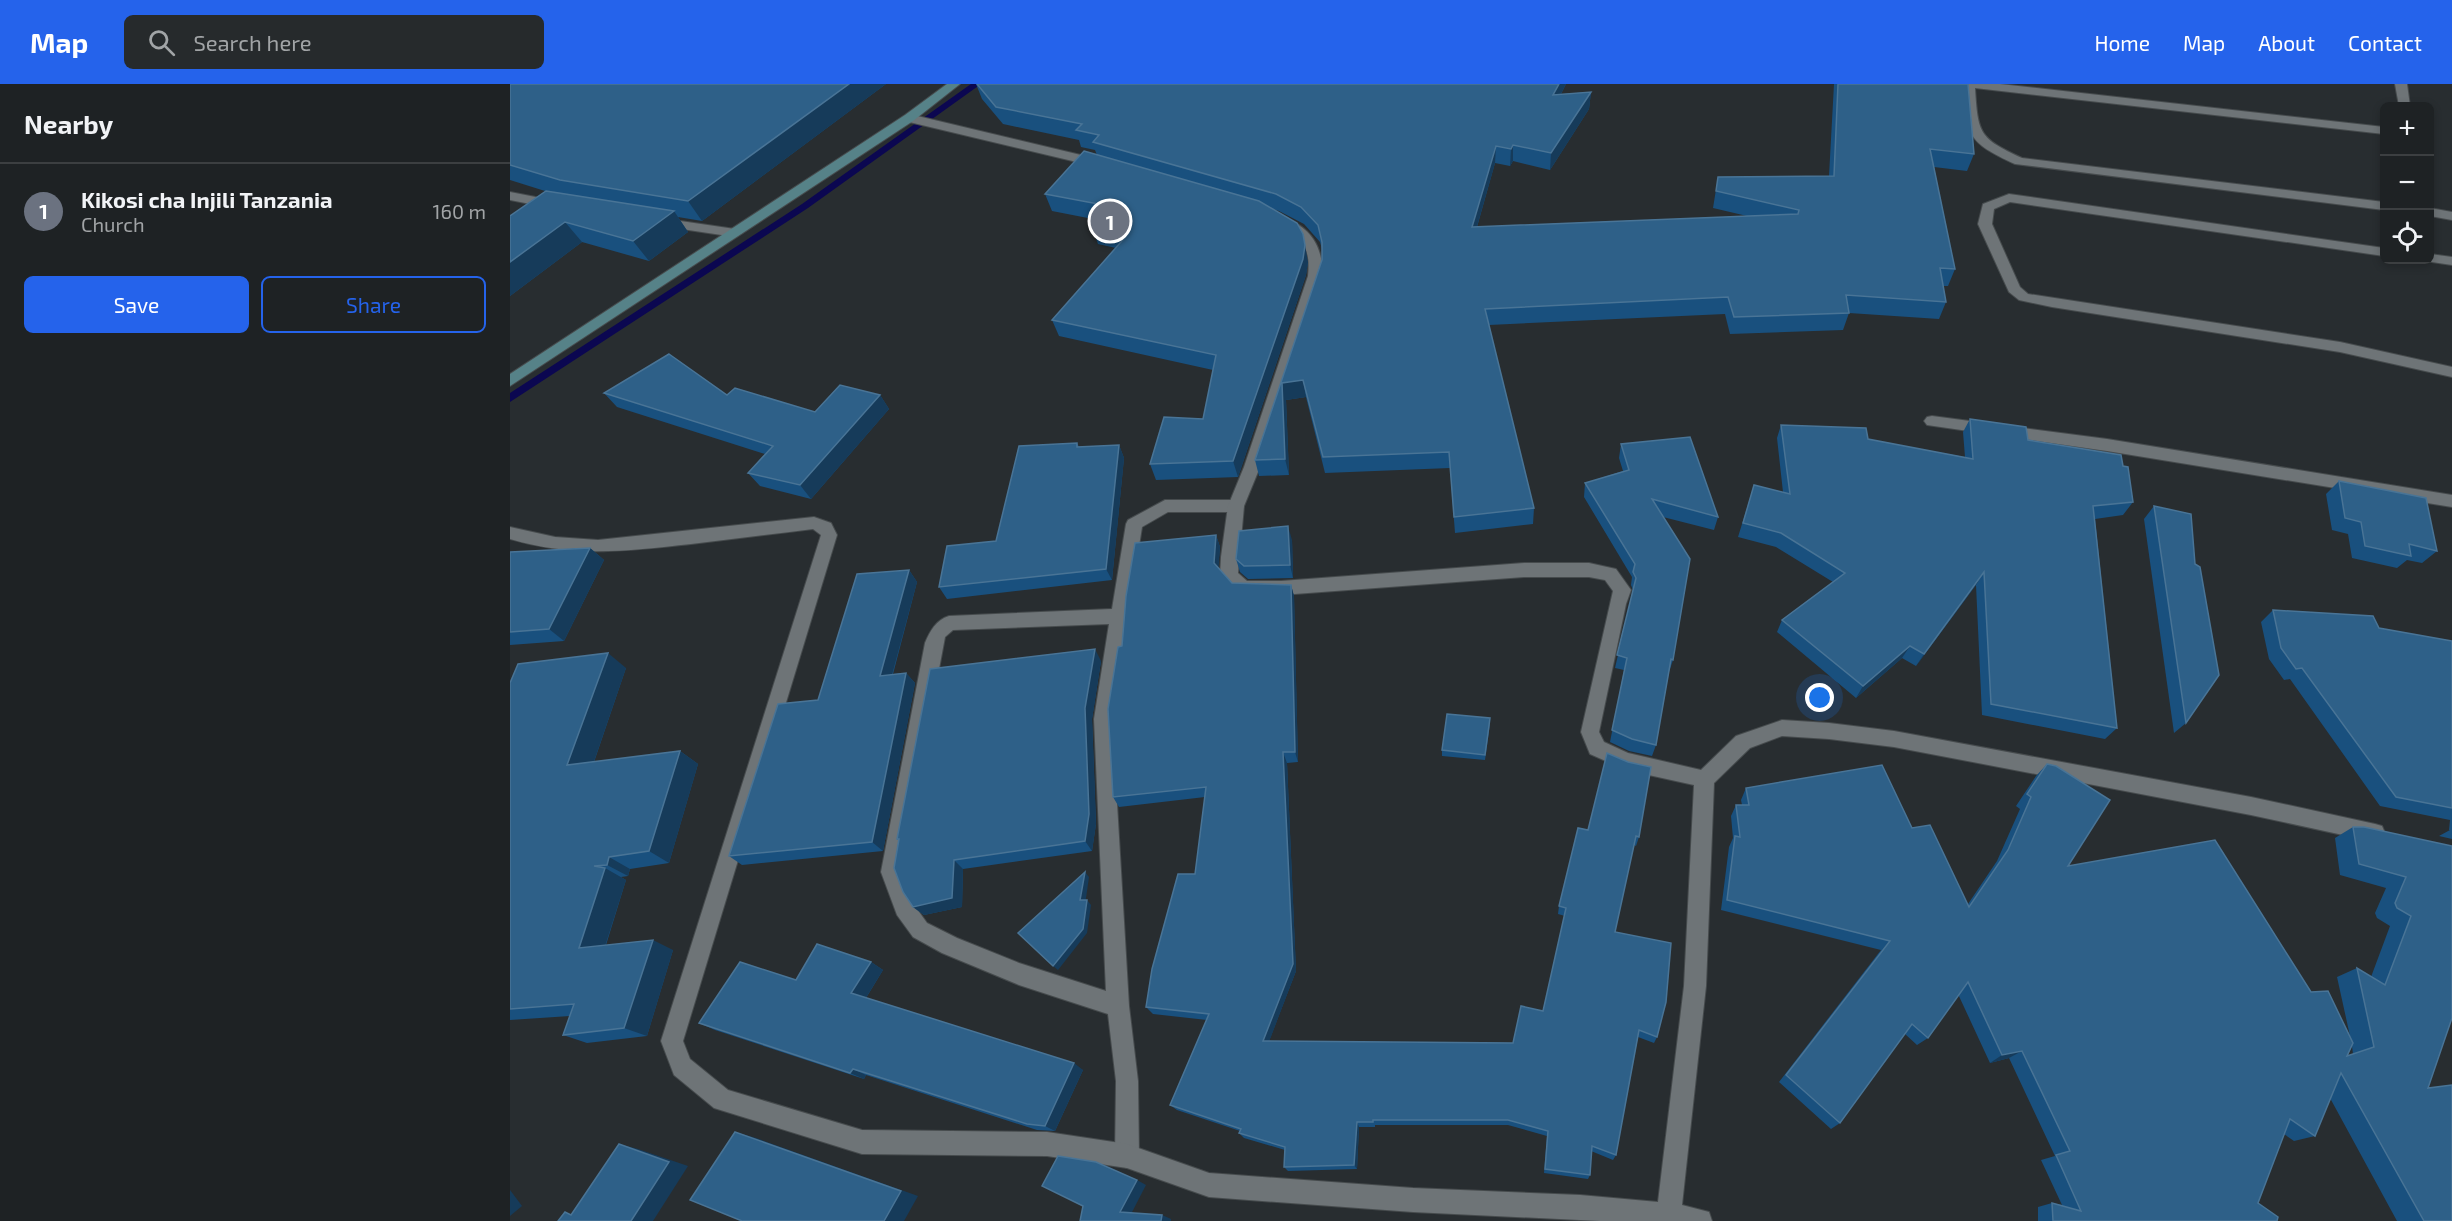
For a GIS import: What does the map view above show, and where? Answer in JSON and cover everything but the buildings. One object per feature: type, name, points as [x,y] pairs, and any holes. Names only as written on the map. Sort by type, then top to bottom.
[{"type":"street","points":[[510,381],[909,118],[954,84]]},
{"type":"street","points":[[2380,129],[1969,84],[1971,128],[1987,147],[2019,161],[2380,205]]},
{"type":"street","points":[[2401,84],[2404,102]]},
{"type":"street","points":[[909,118],[1114,167]]},
{"type":"street","points":[[510,196],[573,208]]},
{"type":"street","points":[[2380,251],[2009,198],[1988,207],[1985,224],[2014,289],[2024,297],[2340,347],[2452,372]]},
{"type":"street","points":[[1268,213],[1306,235],[1315,250],[1317,262],[1315,276],[1259,445],[1236,506],[1228,557],[1229,575],[1243,588],[1281,588],[1524,570],[1589,570],[1610,574],[1622,590],[1590,732],[1597,748],[1626,761],[1704,780]]},
{"type":"street","points":[[2434,213],[2452,216]]},
{"type":"street","points":[[643,219],[735,233]]},
{"type":"street","points":[[2434,259],[2452,261]]},
{"type":"street","points":[[1932,421],[2107,445],[2452,501]]},
{"type":"street","points":[[1126,1156],[1127,1081],[1118,1006],[1103,719],[1134,524],[1165,506],[1236,506]]},
{"type":"street","points":[[510,532],[535,541],[564,546],[606,548],[814,523],[825,527],[829,536],[672,1041],[682,1067],[723,1100],[862,1142],[1047,1144],[1126,1156],[1209,1185],[1413,1200],[1580,1207],[1700,1221]]},
{"type":"street","points":[[1118,1006],[1018,974],[950,946],[920,930],[904,908],[891,872],[934,643],[938,633],[949,624],[1119,616]]},
{"type":"street","points":[[1668,1218],[1695,986],[1704,780],[1743,742],[1782,728],[1829,731],[1905,741],[2252,806],[2396,838]]},
{"type":"waterway","points":[[510,398],[805,206],[977,84]]},
{"type":"place","name":"Kikosi cha Injili Tanzania","points":[[1110,221]]}]
